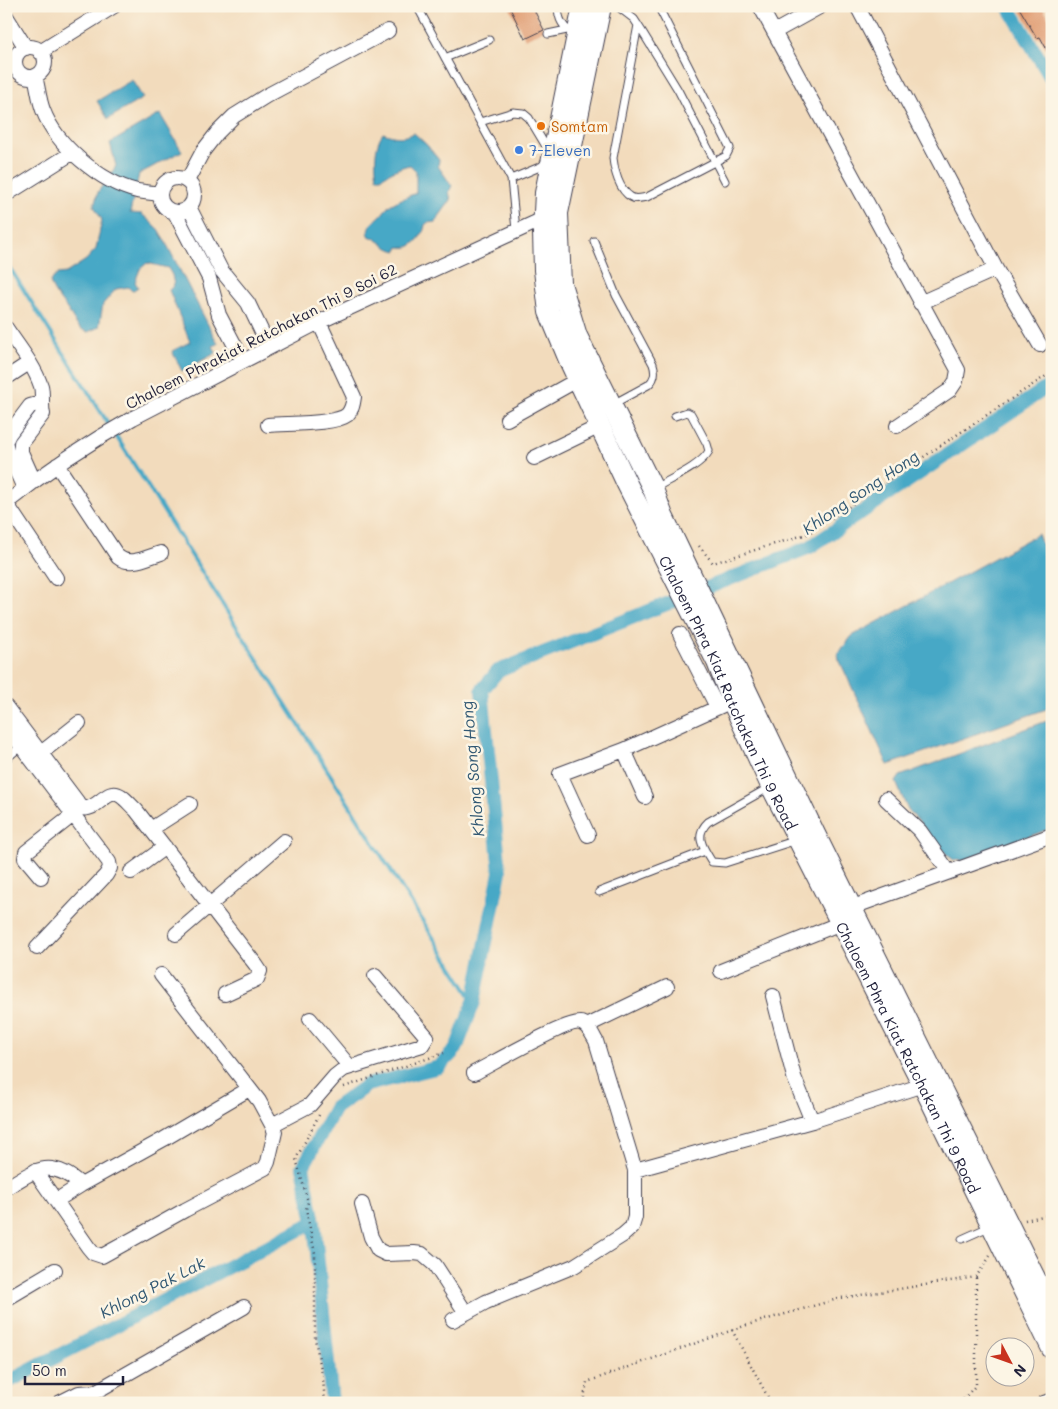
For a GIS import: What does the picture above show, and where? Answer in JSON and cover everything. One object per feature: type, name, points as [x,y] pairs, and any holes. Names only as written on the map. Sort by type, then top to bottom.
[{"type":"main road","name":"Chaloem Phra Kiat Ratchakan Thi 9 Road","points":[[583,6],[571,33],[545,193],[567,310],[576,336],[653,489],[656,520]]},
{"type":"main road","name":"Chaloem Phra Kiat Ratchakan Thi 9 Road","points":[[601,6],[550,216],[544,270],[550,312],[627,484],[656,520],[724,659],[780,782],[847,915],[1000,1230],[1052,1349]]},
{"type":"main road","name":"Chaloem Phra Kiat Ratchakan Thi 9 Road","points":[[724,659],[724,704],[780,782]]},
{"type":"main road","name":"Chaloem Phra Kiat Ratchakan Thi 9 Road","points":[[847,915],[923,1085],[1000,1230],[1052,1312]]},
{"type":"street","points":[[40,52],[114,6]]},
{"type":"street","points":[[760,6],[958,370],[956,381],[950,390],[897,426]]},
{"type":"street","points":[[774,32],[821,6]]},
{"type":"street","points":[[857,6],[996,269],[1040,345]]},
{"type":"street","points":[[6,16],[26,48]]},
{"type":"street","points":[[187,181],[217,133],[234,116],[266,96],[388,31]]},
{"type":"street","points":[[26,48],[34,48],[40,52],[44,59],[44,67],[35,76],[28,77],[12,74],[19,52],[26,48]]},
{"type":"street","points":[[35,76],[42,110],[54,130],[72,152],[107,179],[136,190],[160,194]]},
{"type":"street","points":[[10,192],[72,152]]},
{"type":"street","points":[[176,178],[187,181],[194,191],[194,197],[189,208],[175,213],[167,210],[163,205],[160,194],[165,183],[176,178]]},
{"type":"street","points":[[189,208],[215,274],[219,315],[243,360]]},
{"type":"street","points":[[175,213],[215,274],[248,303],[268,347]]},
{"type":"street","name":"Chaloem Phrakiat Ratchakan Thi 9 Soi 62","points":[[6,503],[57,465],[104,434],[133,418],[319,322],[550,216]]},
{"type":"street","points":[[920,303],[996,269]]},
{"type":"street","points":[[268,425],[334,419],[348,414],[353,406],[354,397],[319,322]]},
{"type":"street","points":[[6,328],[29,363],[42,388],[41,403],[43,414],[21,443],[21,452],[29,484]]},
{"type":"street","points":[[6,378],[29,363]]},
{"type":"street","points":[[507,419],[579,379]]},
{"type":"street","points":[[6,440],[30,406],[41,403]]},
{"type":"street","points":[[534,458],[600,426]]},
{"type":"street","points":[[6,446],[7,451],[29,484]]},
{"type":"street","points":[[57,465],[122,561],[129,562],[161,553]]},
{"type":"street","points":[[6,503],[56,578]]},
{"type":"street","points":[[588,835],[560,774],[624,750],[724,704],[680,634]]},
{"type":"street","points":[[6,707],[82,808],[91,808],[111,794],[116,793],[124,799],[165,846],[260,971],[257,979],[225,994]]},
{"type":"street","points":[[41,753],[79,723]]},
{"type":"street","points":[[6,726],[110,862],[110,868],[106,874],[37,948]]},
{"type":"street","points":[[624,750],[645,797]]},
{"type":"street","points":[[886,799],[920,831],[949,872]]},
{"type":"street","points":[[151,829],[190,804]]},
{"type":"street","points":[[41,878],[25,858],[26,852],[73,815]]},
{"type":"street","points":[[721,971],[949,872],[1052,835]]},
{"type":"street","points":[[176,934],[284,841]]},
{"type":"street","points":[[131,872],[165,846]]},
{"type":"street","points":[[35,1170],[88,1247],[94,1253],[102,1256],[265,1168],[275,1132],[272,1125],[259,1101],[161,975]]},
{"type":"street","points":[[272,1125],[310,1105],[335,1076],[344,1069],[422,1045],[427,1038],[375,976]]},
{"type":"street","points":[[474,1073],[536,1040],[580,1024],[666,987]]},
{"type":"street","points":[[773,996],[794,1077],[812,1121]]},
{"type":"street","points":[[310,1019],[350,1067]]},
{"type":"street","points":[[453,1320],[486,1302],[574,1266],[623,1235],[632,1227],[635,1217],[635,1170],[596,1040],[580,1024]]},
{"type":"street","points":[[635,1170],[812,1121],[923,1085]]},
{"type":"street","points":[[56,1200],[249,1089]]},
{"type":"street","points":[[6,1188],[35,1170],[47,1169],[64,1172],[81,1185]]},
{"type":"street","points":[[362,1204],[371,1237],[378,1250],[386,1254],[422,1254],[435,1265],[466,1313]]},
{"type":"street","points":[[6,1299],[55,1270]]},
{"type":"street","points":[[59,1403],[82,1400],[244,1307]]},
{"type":"street","points":[[1044,1403],[1052,1400]]},
{"type":"lane","points":[[417,6],[512,179],[516,230]]},
{"type":"lane","points":[[558,6],[558,15],[571,33]]},
{"type":"lane","points":[[617,6],[634,19],[638,25],[678,90],[725,180]]},
{"type":"lane","points":[[638,25],[613,158],[614,169],[622,185],[630,197],[637,199],[647,197],[726,156],[730,148],[658,6]]},
{"type":"lane","points":[[548,34],[571,33]]},
{"type":"lane","points":[[445,58],[489,40]]},
{"type":"lane","points":[[480,122],[513,112],[523,113],[529,118],[547,148],[547,160],[542,166],[512,179]]},
{"type":"lane","points":[[594,242],[616,295],[653,364],[655,372],[652,382],[610,406]]},
{"type":"lane","points":[[653,489],[695,465],[709,451],[691,414],[687,412],[675,416]]},
{"type":"lane","points":[[6,758],[21,746]]},
{"type":"lane","points":[[780,782],[702,827],[700,836],[705,851],[712,862],[725,863],[807,837]]},
{"type":"lane","points":[[599,892],[705,851]]},
{"type":"lane","points":[[962,1239],[1000,1230]]},
{"type":"path","points":[[698,546],[714,564],[807,534],[1052,372]]},
{"type":"path","points":[[338,1092],[344,1087],[444,1054]]},
{"type":"path","points":[[322,1109],[296,1159],[308,1202],[306,1209],[315,1253],[315,1339],[323,1379],[325,1403]]},
{"type":"path","points":[[960,1403],[976,1385],[976,1278],[1000,1230],[1052,1214]]},
{"type":"path","points":[[583,1403],[587,1382],[732,1330],[841,1298],[976,1278]]},
{"type":"path","points":[[732,1330],[771,1403]]},
{"type":"water","points":[[132,80],[143,98],[108,119],[97,101]]},
{"type":"water","points":[[160,114],[182,151],[139,174],[130,213],[142,214],[158,229],[218,344],[213,346],[216,353],[182,371],[172,351],[190,342],[169,290],[174,285],[168,268],[147,263],[140,269],[135,282],[138,287],[132,291],[128,287],[116,289],[103,304],[99,327],[88,332],[75,323],[50,281],[58,274],[66,273],[86,260],[96,249],[102,220],[94,206],[98,192],[116,166],[110,143]]},
{"type":"water","points":[[383,133],[398,137],[414,133],[439,160],[438,166],[452,186],[449,192],[451,200],[435,222],[425,225],[421,235],[414,244],[407,247],[399,247],[397,251],[369,236],[368,229],[390,205],[416,193],[416,171],[410,165],[377,178],[377,149]]},
{"type":"water","points":[[1038,534],[1052,573],[1052,707],[888,765],[837,655],[852,636]]},
{"type":"water","points":[[1052,719],[1052,828],[962,861],[954,860],[947,855],[907,808],[896,782],[900,776]]},
{"type":"building","points":[[509,6],[532,6],[544,30],[525,39]]},
{"type":"building","points":[[1018,6],[1042,6],[1052,23],[1052,59],[1040,37],[1037,38]]},
{"type":"waterway","points":[[1008,6],[1052,80]]},
{"type":"waterway","points":[[6,262],[474,1002]]},
{"type":"waterway","name":"Khlong Song Hong","points":[[332,1403],[314,1222],[303,1167],[335,1108],[367,1085],[439,1067],[456,1049],[474,1002],[500,872],[482,690],[498,671],[810,547],[1052,384]]},
{"type":"waterway","name":"Khlong Pak Lak","points":[[6,1383],[314,1222]]},
{"type":"place","name":"Somtam","points":[[541,126]]},
{"type":"place","name":"7-Eleven","points":[[519,150]]}]
